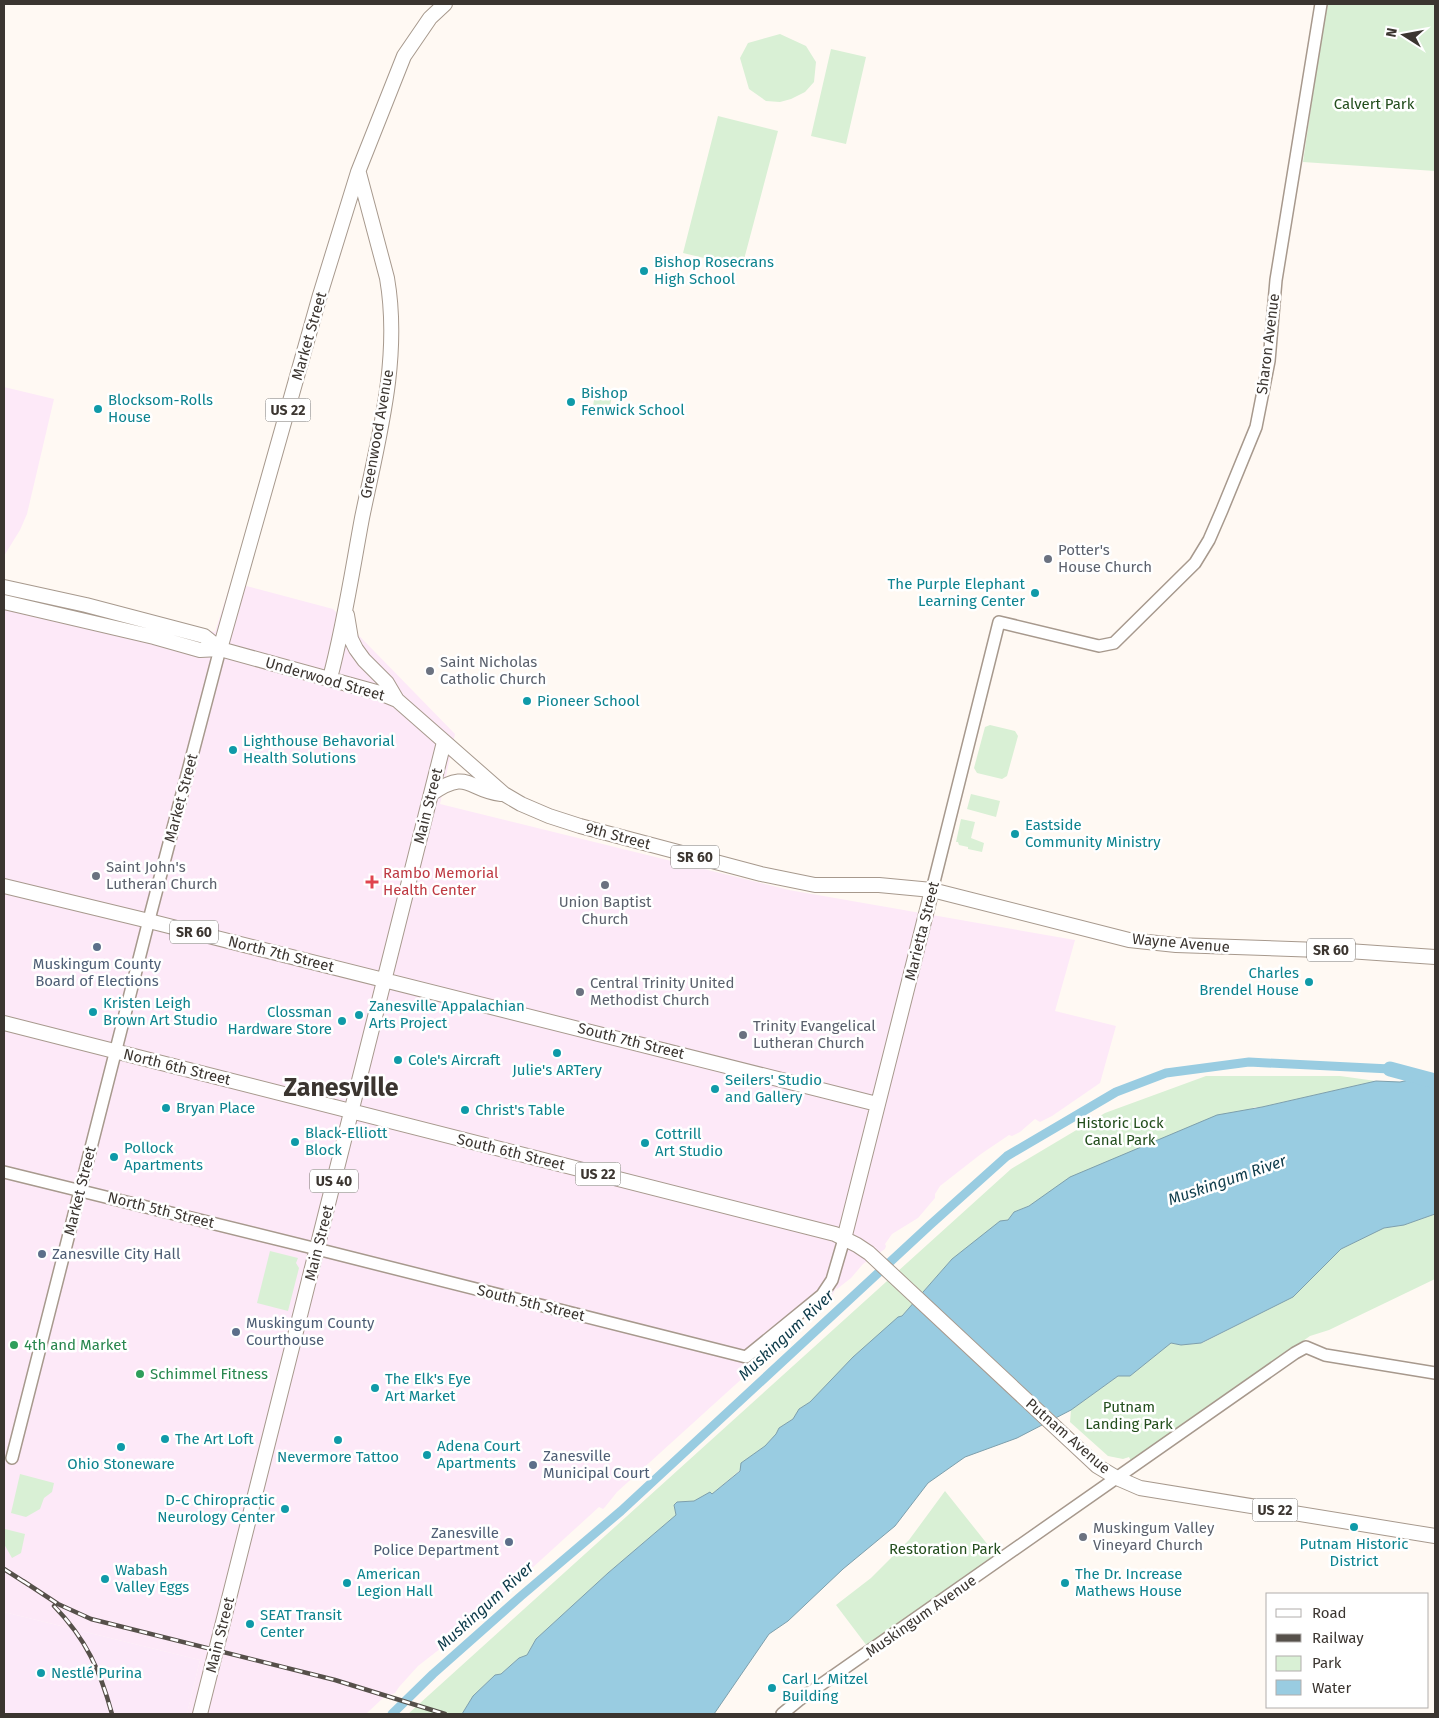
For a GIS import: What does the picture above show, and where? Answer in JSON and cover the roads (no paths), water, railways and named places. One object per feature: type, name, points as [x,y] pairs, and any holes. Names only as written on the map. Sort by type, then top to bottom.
[{"type":"main road","name":"US 22","points":[[358,172],[404,56],[430,18],[445,4]]},
{"type":"main road","name":"Sharon Avenue","points":[[998,622],[1100,646],[1114,643],[1195,563],[1209,540],[1250,442],[1265,386],[1276,280],[1321,4]]},
{"type":"main road","name":"Greenwood Avenue","points":[[330,678],[346,608],[389,382],[390,296],[387,278],[358,172]]},
{"type":"main road","name":"Market Street","points":[[12,1458],[220,649],[320,295],[358,172]]},
{"type":"main road","name":"Underwood Street","points":[[4,587],[86,605],[187,631],[204,636],[220,649]]},
{"type":"main road","name":"Underwood Street","points":[[4,602],[200,650],[220,649],[366,688],[397,700],[444,742]]},
{"type":"main road","points":[[346,608],[350,632],[356,649],[387,683],[397,700]]},
{"type":"main road","name":"Marietta Street","points":[[844,1239],[998,622]]},
{"type":"main road","name":"9th Street","points":[[444,742],[504,794],[521,804],[572,824],[761,874],[815,885],[866,885],[932,890]]},
{"type":"main road","name":"Main Street","points":[[200,1714],[444,742]]},
{"type":"main road","points":[[431,794],[445,784],[464,781],[474,784],[489,793],[504,794]]},
{"type":"main road","name":"North 7th Street","points":[[4,886],[149,920],[384,980]]},
{"type":"main road","name":"Wayne Avenue","points":[[932,890],[1109,935],[1151,943],[1348,951],[1435,957]]},
{"type":"main road","name":"South 7th Street","points":[[384,980],[877,1104]]},
{"type":"main road","name":"North 6th Street","points":[[4,1023],[351,1112]]},
{"type":"main road","name":"South 6th Street","points":[[351,1112],[835,1234],[844,1239]]},
{"type":"main road","name":"North 5th Street","points":[[4,1172],[317,1249]]},
{"type":"main road","name":"Putnam Avenue","points":[[844,1239],[869,1253],[1097,1466],[1117,1478],[1140,1488],[1435,1536]]},
{"type":"main road","name":"South 5th Street","points":[[317,1249],[746,1357],[822,1295],[832,1280],[844,1239]]},
{"type":"main road","name":"Muskingum Avenue","points":[[782,1714],[799,1700],[1295,1353],[1306,1348],[1325,1355],[1435,1373]]},
{"type":"water","points":[[1435,1074],[1435,1214],[1404,1225],[1384,1228],[1341,1249],[1293,1297],[1201,1343],[1181,1345],[1171,1343],[1130,1376],[1118,1376],[1071,1410],[1017,1438],[965,1457],[928,1483],[895,1526],[843,1569],[788,1621],[769,1634],[714,1714],[462,1714],[473,1696],[495,1675],[501,1674],[519,1658],[527,1655],[536,1639],[608,1573],[676,1515],[674,1505],[677,1502],[694,1501],[710,1492],[712,1494],[740,1471],[741,1463],[765,1446],[779,1428],[793,1419],[799,1409],[810,1402],[853,1357],[898,1317],[902,1316],[952,1259],[1000,1221],[1008,1220],[1014,1212],[1029,1206],[1070,1177],[1217,1115],[1262,1107],[1376,1081],[1400,1082]]},
{"type":"waterway","name":"Muskingum River","points":[[392,1714],[433,1674],[621,1511],[1007,1156],[1116,1092],[1166,1073],[1249,1062],[1390,1069]]},
{"type":"waterway","name":"Muskingum River","points":[[1390,1069],[1435,1081]]},
{"type":"railway","points":[[4,1569],[29,1585]]},
{"type":"railway","points":[[23,1581],[58,1604],[91,1619],[335,1680],[445,1714]]},
{"type":"railway","points":[[54,1606],[75,1631],[97,1669],[112,1714]]},
{"type":"place","name":"Bishop Rosecrans High School","points":[[644,271]]},
{"type":"place","name":"Bishop Fenwick School","points":[[571,402]]},
{"type":"place","name":"Blocksom-Rolls House","points":[[98,409]]},
{"type":"place","name":"Potter's House Church","points":[[1048,559]]},
{"type":"place","name":"The Purple Elephant Learning Center","points":[[1035,593]]},
{"type":"place","name":"Saint Nicholas Catholic Church","points":[[430,671]]},
{"type":"place","name":"Pioneer School","points":[[527,701]]},
{"type":"place","name":"Lighthouse Behavorial Health Solutions","points":[[233,750]]},
{"type":"place","name":"Eastside Community Ministry","points":[[1015,834]]},
{"type":"place","name":"Saint John's Lutheran Church","points":[[96,876]]},
{"type":"place","name":"Rambo Memorial Health Center","points":[[372,882]]},
{"type":"place","name":"Union Baptist Church","points":[[605,885]]},
{"type":"place","name":"Muskingum County Board of Elections","points":[[97,947]]},
{"type":"place","name":"Charles Brendel House","points":[[1309,982]]},
{"type":"place","name":"Central Trinity United Methodist Church","points":[[580,992]]},
{"type":"place","name":"Kristen Leigh Brown Art Studio","points":[[93,1012]]},
{"type":"place","name":"Zanesville Appalachian Arts Project","points":[[359,1015]]},
{"type":"place","name":"Clossman Hardware Store","points":[[342,1021]]},
{"type":"place","name":"Trinity Evangelical Lutheran Church","points":[[743,1035]]},
{"type":"place","name":"Julie's ARTery","points":[[557,1053]]},
{"type":"place","name":"Cole's Aircraft","points":[[398,1060]]},
{"type":"place","name":"Seilers' Studio and Gallery","points":[[715,1089]]},
{"type":"place","name":"Bryan Place","points":[[166,1108]]},
{"type":"place","name":"Christ's Table","points":[[465,1110]]},
{"type":"place","name":"Black-Elliott Block","points":[[295,1142]]},
{"type":"place","name":"Cottrill Art Studio","points":[[645,1143]]},
{"type":"place","name":"Pollock Apartments","points":[[114,1157]]},
{"type":"place","name":"Zanesville City Hall","points":[[42,1254]]},
{"type":"place","name":"Muskingum County Courthouse","points":[[236,1332]]},
{"type":"place","name":"4th and Market","points":[[14,1345]]},
{"type":"place","name":"Schimmel Fitness","points":[[140,1374]]},
{"type":"place","name":"The Elk's Eye Art Market","points":[[375,1388]]},
{"type":"place","name":"The Art Loft","points":[[165,1439]]},
{"type":"place","name":"Nevermore Tattoo","points":[[338,1440]]},
{"type":"place","name":"Ohio Stoneware","points":[[121,1447]]},
{"type":"place","name":"Adena Court Apartments","points":[[427,1455]]},
{"type":"place","name":"Zanesville Municipal Court","points":[[533,1465]]},
{"type":"place","name":"D-C Chiropractic Neurology Center","points":[[285,1509]]},
{"type":"place","name":"Putnam Historic District","points":[[1354,1527]]},
{"type":"place","name":"Muskingum Valley Vineyard Church","points":[[1083,1537]]},
{"type":"place","name":"Zanesville Police Department","points":[[509,1542]]},
{"type":"place","name":"Wabash Valley Eggs","points":[[105,1579]]},
{"type":"place","name":"American Legion Hall","points":[[347,1583]]},
{"type":"place","name":"The Dr. Increase Mathews House","points":[[1065,1583]]},
{"type":"place","name":"SEAT Transit Center","points":[[250,1624]]},
{"type":"place","name":"Nestlé Purina","points":[[41,1673]]},
{"type":"place","name":"Carl L. Mitzel Building","points":[[772,1688]]},
{"type":"district","name":"Zanesville","points":[[341,1088]]},
{"type":"park label","name":"Calvert Park","points":[[1374,104]]},
{"type":"park label","name":"Historic Lock Canal Park","points":[[1120,1132]]},
{"type":"park label","name":"Putnam Landing Park","points":[[1129,1416]]},
{"type":"park label","name":"Restoration Park","points":[[945,1549]]}]
